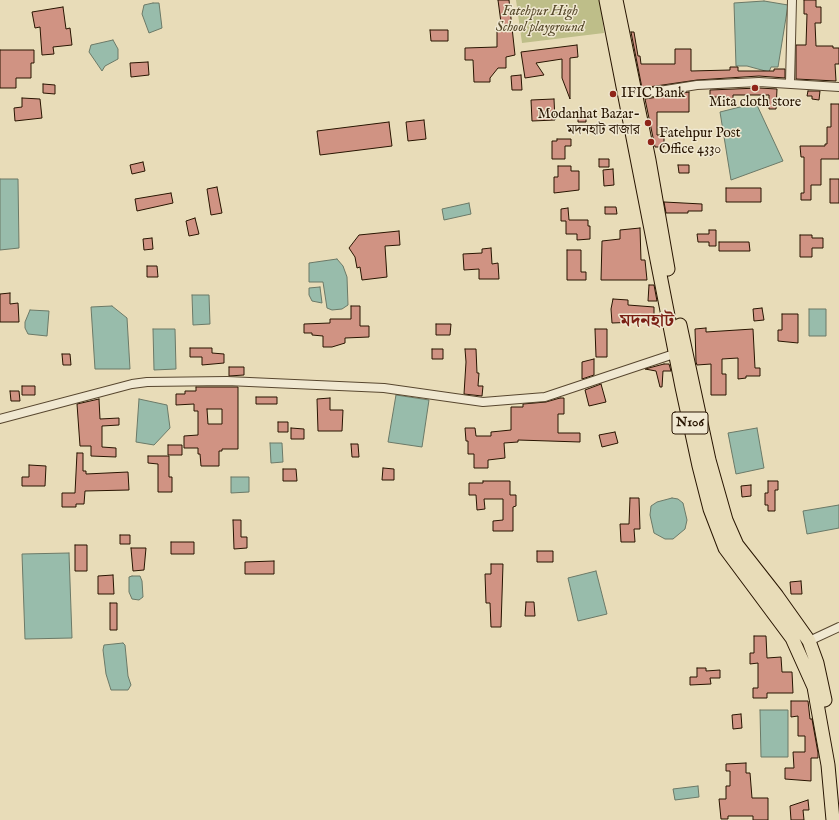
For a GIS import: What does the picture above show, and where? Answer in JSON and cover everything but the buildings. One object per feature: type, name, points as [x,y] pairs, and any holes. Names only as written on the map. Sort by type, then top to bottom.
[{"type":"highway","name":"N106","points":[[606,0],[699,466],[710,510],[725,548],[792,638],[814,687],[828,766],[834,820]]},
{"type":"highway","name":"N106","points":[[616,0],[634,95],[649,160],[673,295],[711,469],[726,520],[737,545],[777,596],[809,641],[824,688],[839,787]]},
{"type":"street","points":[[790,83],[792,0]]},
{"type":"street","points":[[634,95],[697,85],[758,82],[839,87]]},
{"type":"street","points":[[0,419],[132,384],[147,382],[227,381],[384,388],[483,402],[545,397],[677,353]]},
{"type":"street","points":[[809,641],[839,627]]},
{"type":"green space","name":"Fatehpur High School playground","points":[[516,0],[600,0],[604,33],[522,43]]},
{"type":"shaded area","points":[[764,1],[788,5],[778,67],[771,67],[769,72],[747,66],[736,66],[734,3]]},
{"type":"shaded area","points":[[159,3],[162,28],[149,33],[142,14],[144,5]]},
{"type":"shaded area","points":[[113,40],[118,49],[118,59],[105,66],[102,71],[89,52],[91,45]]},
{"type":"shaded area","points":[[756,103],[783,161],[731,180],[720,112]]},
{"type":"shaded area","points":[[0,179],[18,179],[19,248],[0,250]]},
{"type":"shaded area","points":[[469,203],[471,214],[444,220],[442,209]]},
{"type":"shaded area","points":[[337,259],[343,266],[347,277],[348,305],[342,309],[332,310],[327,308],[323,282],[309,282],[309,263]]},
{"type":"shaded area","points":[[320,287],[322,303],[312,301],[309,295],[309,288]]},
{"type":"shaded area","points":[[192,295],[209,295],[210,324],[193,325]]},
{"type":"shaded area","points":[[112,306],[127,318],[130,369],[95,369],[91,307]]},
{"type":"shaded area","points":[[809,309],[826,309],[826,336],[809,336]]},
{"type":"shaded area","points":[[30,310],[49,311],[47,336],[28,334],[25,328],[25,322]]},
{"type":"shaded area","points":[[153,329],[175,329],[176,369],[154,370]]},
{"type":"shaded area","points":[[396,395],[429,400],[422,447],[388,442]]},
{"type":"shaded area","points":[[139,399],[167,405],[170,428],[154,445],[136,442]]},
{"type":"shaded area","points":[[757,428],[764,468],[736,474],[728,433]]},
{"type":"shaded area","points":[[270,443],[282,443],[283,462],[271,463]]},
{"type":"shaded area","points":[[231,477],[249,477],[249,492],[231,493]]},
{"type":"shaded area","points":[[672,498],[678,499],[683,503],[687,520],[685,529],[673,539],[665,539],[654,533],[650,515],[651,506],[657,502]]},
{"type":"shaded area","points":[[839,505],[839,528],[807,534],[803,511]]},
{"type":"shaded area","points":[[69,553],[72,638],[25,639],[22,554]]},
{"type":"shaded area","points":[[596,571],[607,614],[578,621],[568,578]]},
{"type":"shaded area","points":[[140,576],[142,581],[143,597],[139,600],[132,599],[129,592],[129,577]]},
{"type":"shaded area","points":[[123,643],[125,645],[128,676],[131,685],[128,690],[111,690],[106,674],[103,650],[104,645]]},
{"type":"shaded area","points":[[760,710],[788,710],[788,757],[761,757]]},
{"type":"shaded area","points":[[698,786],[699,797],[675,800],[673,789]]},
{"type":"place","name":"Mita cloth store","points":[[755,88]]},
{"type":"place","name":"IFIC Bank","points":[[613,94]]},
{"type":"place","name":"Modanhat Bazar- মদনহাট বাজার","points":[[648,123]]},
{"type":"place","name":"Fatehpur Post Office 4330","points":[[651,142]]},
{"type":"district","name":"মদনহাট","points":[[647,322]]}]
